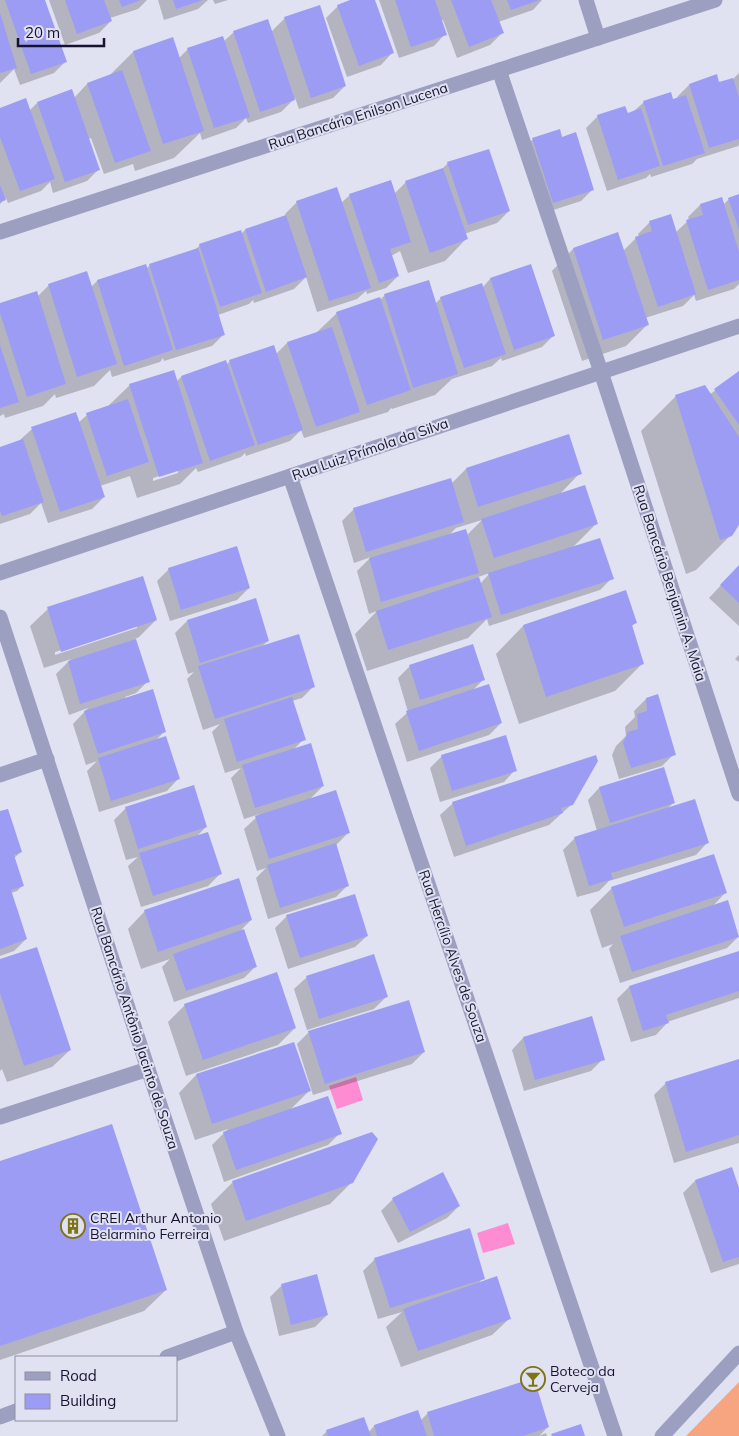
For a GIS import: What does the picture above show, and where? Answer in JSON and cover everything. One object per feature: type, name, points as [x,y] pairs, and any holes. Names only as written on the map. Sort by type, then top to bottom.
[{"type":"street","points":[[586,0],[598,38]]},
{"type":"street","name":"Rua Bancário Enilson Lucena","points":[[0,232],[716,0]]},
{"type":"street","name":"Rua Bancário Benjamin A. Maia","points":[[499,70],[601,372],[739,794]]},
{"type":"street","name":"Rua Luiz Prímola da Silva","points":[[0,573],[739,326]]},
{"type":"street","name":"Rua Hercílio Alves de Souza","points":[[290,476],[615,1436]]},
{"type":"street","name":"Rua Bancário Antônio Jacinto de Souza","points":[[0,617],[236,1332],[278,1436]]},
{"type":"street","points":[[0,776],[47,759]]},
{"type":"street","points":[[0,1117],[148,1070]]},
{"type":"street","points":[[170,1356],[236,1332]]},
{"type":"street","points":[[662,1436],[739,1353]]},
{"type":"street","points":[[0,1417],[15,1411]]},
{"type":"shaded area","points":[[356,1077],[363,1100],[337,1109],[329,1086]]},
{"type":"shaded area","points":[[508,1223],[515,1244],[483,1253],[477,1233]]},
{"type":"shaded area","points":[[739,1382],[739,1436],[686,1436]]},
{"type":"building","points":[[5,0],[45,0],[67,62],[31,74]]},
{"type":"building","points":[[65,0],[104,0],[112,21],[77,34]]},
{"type":"building","points":[[119,0],[141,0],[122,7]]},
{"type":"building","points":[[173,0],[203,0],[176,9]]},
{"type":"building","points":[[350,0],[375,0],[394,53],[359,66],[337,5]]},
{"type":"building","points":[[395,0],[435,0],[447,35],[411,47]]},
{"type":"building","points":[[451,0],[491,0],[504,33],[469,47]]},
{"type":"building","points":[[507,0],[540,0],[511,10]]},
{"type":"building","points":[[320,5],[346,86],[311,98],[284,17]]},
{"type":"building","points":[[0,13],[17,68],[0,73]]},
{"type":"building","points":[[268,19],[295,100],[260,112],[233,31]]},
{"type":"building","points":[[223,36],[250,117],[214,128],[187,48]]},
{"type":"building","points":[[173,37],[204,131],[163,144],[133,51]]},
{"type":"building","points":[[122,70],[151,151],[115,163],[87,83]]},
{"type":"building","points":[[717,74],[719,82],[733,78],[739,97],[739,139],[709,148],[689,84]]},
{"type":"building","points":[[72,89],[100,170],[65,182],[37,102]]},
{"type":"building","points":[[671,92],[673,99],[686,95],[705,153],[663,166],[643,101]]},
{"type":"building","points":[[26,98],[55,179],[20,191],[0,137],[0,108]]},
{"type":"building","points":[[625,106],[628,113],[641,108],[660,166],[618,180],[597,115]]},
{"type":"building","points":[[560,129],[562,137],[576,132],[594,190],[553,203],[532,138]]},
{"type":"building","points":[[489,149],[510,211],[468,225],[447,162]]},
{"type":"building","points":[[443,168],[468,239],[430,253],[405,181]]},
{"type":"building","points":[[391,180],[411,242],[390,249],[399,276],[379,283],[349,194]]},
{"type":"building","points":[[0,185],[6,200],[0,202]]},
{"type":"building","points":[[337,187],[371,288],[329,301],[296,201]]},
{"type":"building","points":[[739,194],[739,230],[728,198]]},
{"type":"building","points":[[722,197],[739,252],[739,280],[708,290],[686,220],[703,215],[700,204]]},
{"type":"building","points":[[671,214],[696,294],[658,307],[635,237],[652,231],[649,221]]},
{"type":"building","points":[[286,215],[307,277],[266,292],[245,229]]},
{"type":"building","points":[[241,230],[262,293],[220,307],[199,244]]},
{"type":"building","points":[[618,232],[649,325],[603,340],[573,248]]},
{"type":"building","points":[[198,248],[225,335],[176,350],[149,264]]},
{"type":"building","points":[[146,264],[173,350],[124,366],[97,280]]},
{"type":"building","points":[[531,264],[555,336],[514,350],[490,278]]},
{"type":"building","points":[[87,271],[117,364],[77,377],[48,284]]},
{"type":"building","points":[[429,280],[458,374],[413,388],[384,294]]},
{"type":"building","points":[[482,283],[506,354],[464,368],[440,297]]},
{"type":"building","points":[[37,291],[66,384],[27,397],[0,313],[0,303]]},
{"type":"building","points":[[380,297],[411,390],[367,405],[336,312]]},
{"type":"building","points":[[332,327],[360,412],[316,427],[287,342]]},
{"type":"building","points":[[0,345],[19,402],[0,408]]},
{"type":"building","points":[[274,345],[303,430],[258,445],[229,360]]},
{"type":"building","points":[[226,360],[255,445],[210,461],[181,376]]},
{"type":"building","points":[[174,370],[203,463],[159,477],[129,384]]},
{"type":"building","points":[[739,371],[739,425],[714,389]]},
{"type":"building","points":[[705,385],[739,437],[739,525],[732,536],[720,540],[675,395]]},
{"type":"building","points":[[128,399],[149,462],[107,476],[86,413]]},
{"type":"building","points":[[76,412],[105,497],[60,512],[31,427]]},
{"type":"building","points":[[569,434],[582,474],[478,507],[466,468]]},
{"type":"building","points":[[23,439],[44,502],[2,516],[0,511],[0,447]]},
{"type":"building","points":[[451,478],[464,522],[366,552],[353,508]]},
{"type":"building","points":[[585,485],[598,524],[494,558],[481,519]]},
{"type":"building","points":[[466,529],[479,573],[381,602],[369,558]]},
{"type":"building","points":[[600,538],[614,579],[501,615],[488,573]]},
{"type":"building","points":[[237,546],[250,588],[181,610],[168,568]]},
{"type":"building","points":[[739,565],[739,603],[720,585]]},
{"type":"building","points":[[143,576],[157,620],[61,652],[47,607]]},
{"type":"building","points":[[479,577],[492,617],[388,650],[376,611]]},
{"type":"building","points":[[626,590],[637,623],[632,625],[644,664],[546,697],[523,625]]},
{"type":"building","points":[[256,598],[269,641],[200,663],[187,620]]},
{"type":"building","points":[[299,634],[315,687],[215,719],[198,666]]},
{"type":"building","points":[[136,639],[150,682],[80,704],[68,661]]},
{"type":"building","points":[[473,644],[485,680],[420,700],[409,665]]},
{"type":"building","points":[[489,684],[502,723],[419,751],[406,711]]},
{"type":"building","points":[[153,689],[166,732],[98,754],[84,711]]},
{"type":"building","points":[[658,694],[676,755],[631,768],[623,743],[628,732],[638,729],[637,714],[647,711],[646,698]]},
{"type":"building","points":[[292,697],[306,740],[237,762],[224,719]]},
{"type":"building","points":[[506,735],[517,771],[452,791],[441,755]]},
{"type":"building","points":[[166,736],[180,779],[111,801],[98,758]]},
{"type":"building","points":[[311,743],[324,786],[255,808],[242,765]]},
{"type":"building","points":[[596,755],[598,761],[573,805],[561,808],[563,813],[466,846],[452,802]]},
{"type":"building","points":[[664,767],[675,803],[610,823],[599,787]]},
{"type":"building","points":[[194,785],[207,827],[138,849],[125,807]]},
{"type":"building","points":[[336,790],[350,833],[269,859],[255,816]]},
{"type":"building","points":[[695,799],[709,843],[611,873],[613,879],[589,886],[574,837]]},
{"type":"building","points":[[8,809],[22,852],[14,855],[24,886],[11,890],[27,939],[0,949],[0,811]]},
{"type":"building","points":[[208,832],[222,874],[153,896],[139,853]]},
{"type":"building","points":[[336,843],[349,886],[280,908],[267,865]]},
{"type":"building","points":[[714,854],[727,893],[624,927],[611,887]]},
{"type":"building","points":[[239,878],[252,920],[158,952],[144,910]]},
{"type":"building","points":[[355,894],[368,936],[300,958],[286,915]]},
{"type":"building","points":[[728,900],[739,937],[632,972],[620,936]]},
{"type":"building","points":[[244,929],[257,967],[186,991],[173,954]]},
{"type":"building","points":[[37,947],[71,1050],[24,1066],[0,993],[0,959]]},
{"type":"building","points":[[739,951],[739,991],[666,1015],[669,1023],[643,1031],[629,986]]},
{"type":"building","points":[[374,954],[388,997],[319,1019],[306,976]]},
{"type":"building","points":[[277,972],[296,1028],[203,1060],[184,1004]]},
{"type":"building","points":[[409,1000],[425,1052],[325,1084],[308,1031]]},
{"type":"building","points":[[592,1016],[605,1060],[535,1080],[523,1037]]},
{"type":"building","points":[[294,1042],[311,1091],[212,1124],[196,1074]]},
{"type":"building","points":[[739,1059],[739,1135],[686,1152],[665,1082]]},
{"type":"building","points":[[328,1096],[342,1134],[236,1170],[223,1132]]},
{"type":"building","name":"CREI Arthur Antonio Belarmino Ferreira","points":[[112,1124],[167,1290],[0,1346],[0,1161]]},
{"type":"building","points":[[372,1132],[378,1139],[353,1183],[246,1221],[232,1181]]},
{"type":"building","points":[[732,1167],[739,1188],[739,1257],[723,1262],[695,1180]]},
{"type":"building","points":[[443,1172],[460,1206],[410,1232],[392,1198]]},
{"type":"building","points":[[470,1228],[485,1279],[390,1308],[374,1258]]},
{"type":"building","points":[[317,1274],[328,1315],[291,1325],[281,1284]]},
{"type":"building","points":[[497,1276],[511,1319],[418,1351],[403,1309]]},
{"type":"building","points":[[534,1378],[549,1427],[523,1436],[434,1436],[427,1412]]},
{"type":"building","points":[[418,1410],[427,1436],[377,1436],[374,1425]]},
{"type":"building","points":[[364,1417],[371,1436],[328,1436],[326,1430]]},
{"type":"building","points":[[581,1424],[585,1436],[552,1436],[551,1434]]},
{"type":"place","name":"CREI Arthur Antonio Belarmino Ferreira","points":[[73,1226]]},
{"type":"place","name":"Boteco da Cerveja","points":[[533,1379]]}]
